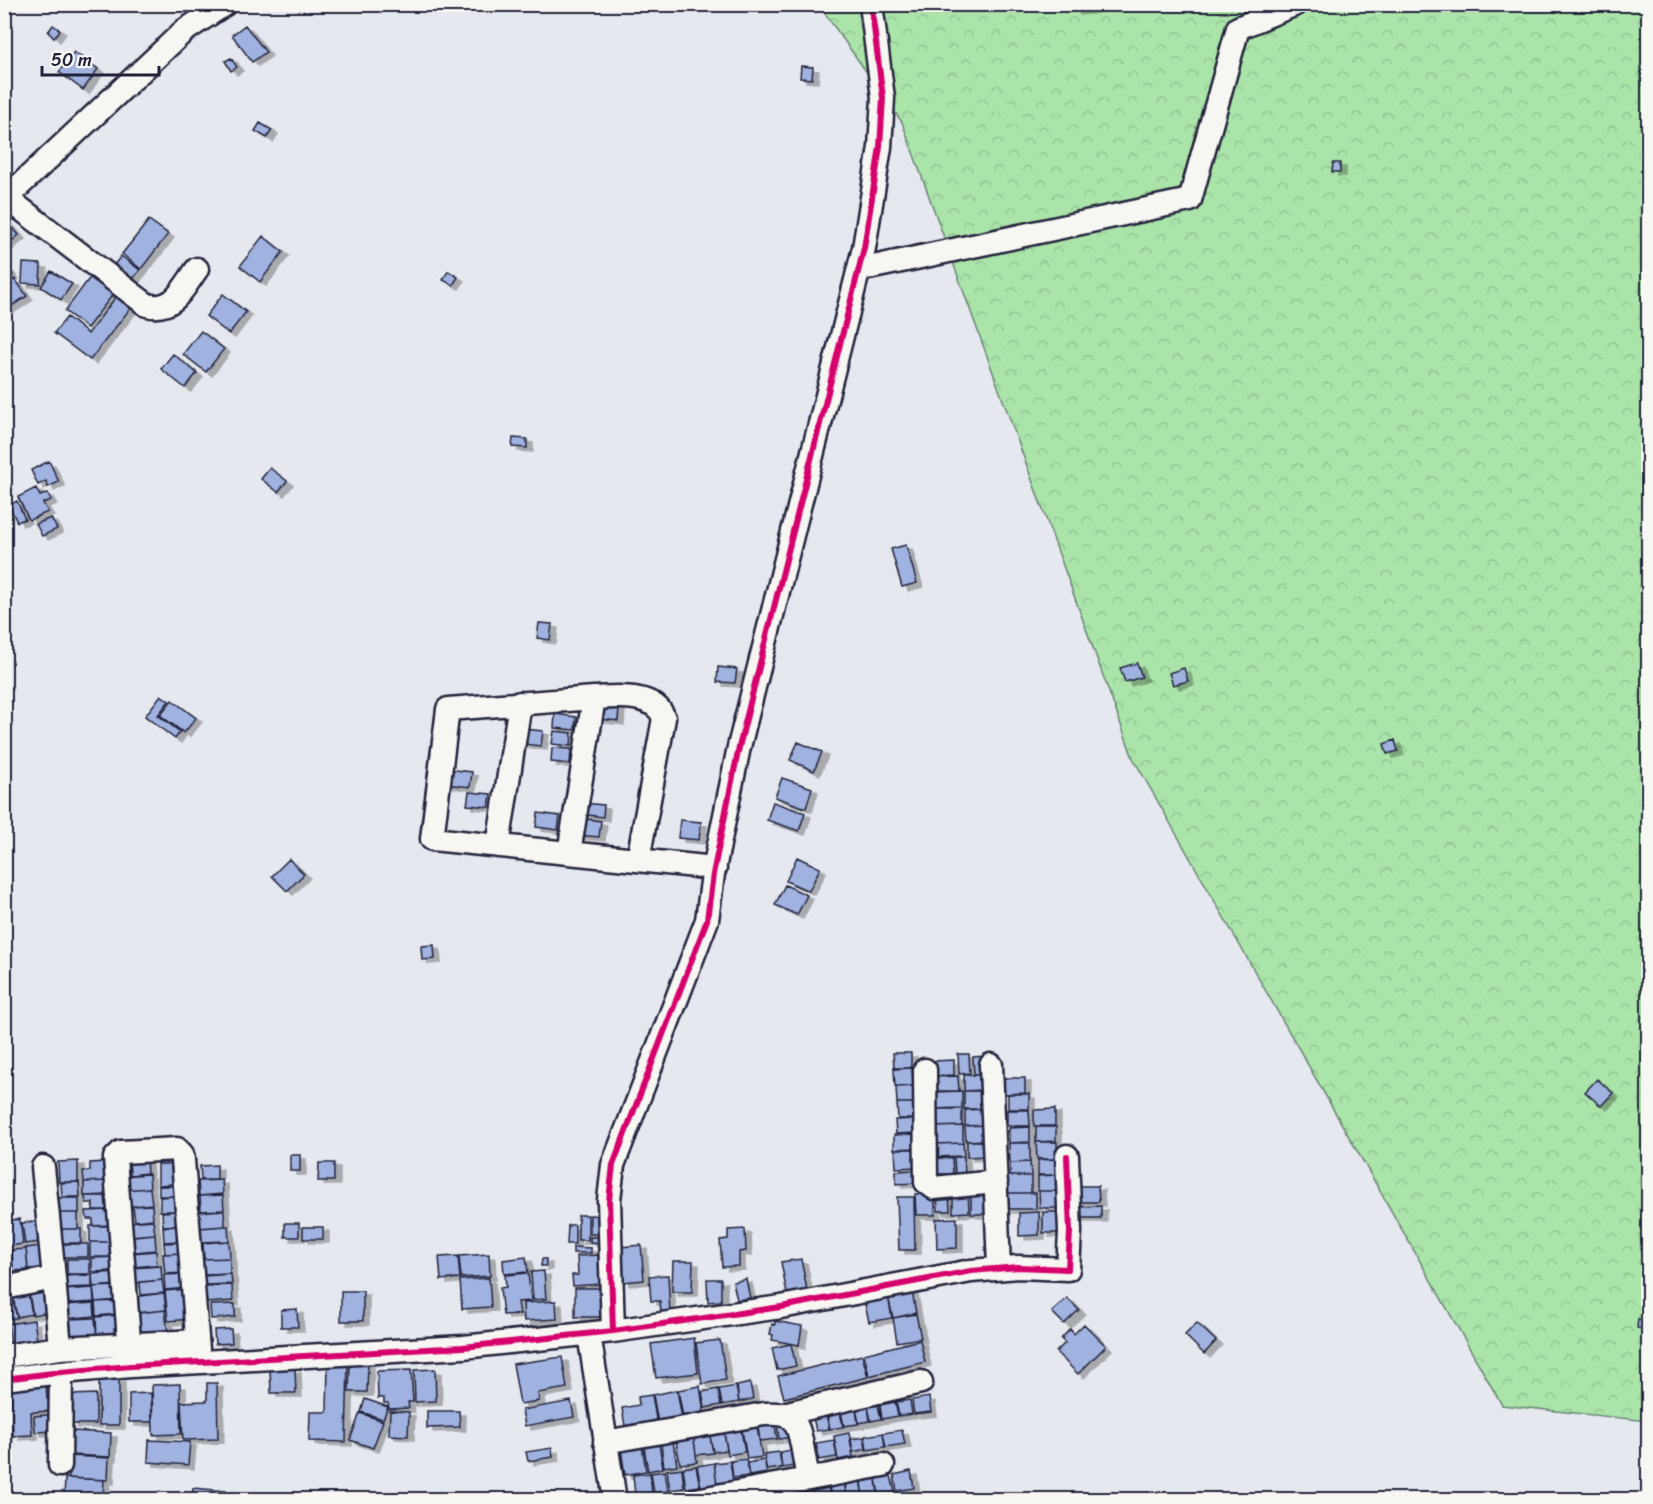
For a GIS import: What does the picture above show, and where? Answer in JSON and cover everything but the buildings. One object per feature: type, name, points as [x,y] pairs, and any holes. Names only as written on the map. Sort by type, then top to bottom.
[{"type":"street","points":[[197,269],[172,303],[155,307],[147,305],[5,198],[184,31],[225,4]]},
{"type":"street","points":[[613,1332],[609,1200],[613,1165],[707,920],[714,871],[739,747],[859,270],[880,147],[883,98],[871,4]]},
{"type":"street","points":[[859,270],[1190,200],[1238,28],[1296,4]]},
{"type":"street","points":[[638,860],[664,717],[659,708],[642,700],[594,698],[448,709],[432,839],[638,860],[714,871]]},
{"type":"street","points":[[569,853],[594,698]]},
{"type":"street","points":[[498,846],[520,703]]},
{"type":"street","points":[[991,1065],[999,1268]]},
{"type":"street","points":[[925,1070],[926,1182],[934,1188],[996,1182]]},
{"type":"street","points":[[130,1355],[115,1158],[121,1152],[177,1149],[182,1154],[198,1351]]},
{"type":"street","points":[[4,1356],[60,1348],[130,1355],[198,1351],[462,1347],[613,1332],[769,1309],[971,1271],[999,1268],[1065,1269],[1069,1267],[1067,1156]]},
{"type":"street","points":[[43,1167],[60,1348]]},
{"type":"street","points":[[4,1288],[54,1278]]},
{"type":"street","points":[[589,1334],[615,1500]]},
{"type":"street","points":[[4,1379],[61,1372],[130,1355]]},
{"type":"street","points":[[60,1465],[61,1372]]},
{"type":"street","points":[[605,1442],[764,1414],[783,1414],[921,1382]]},
{"type":"street","points":[[783,1414],[791,1418],[799,1428],[808,1479]]},
{"type":"street","points":[[696,1500],[744,1495],[808,1479],[883,1465]]},
{"type":"green space","points":[[819,5],[1648,5],[1648,1421],[1502,1405],[1133,758],[902,122]]},
{"type":"cycle path","points":[[613,1331],[609,1200],[613,1165],[707,920],[713,874],[739,747],[864,248],[880,147],[883,98],[871,4]]},
{"type":"cycle path","points":[[4,1379],[131,1366],[463,1347],[613,1331],[781,1307],[971,1271],[1018,1267],[1068,1269],[1070,1232],[1067,1156]]}]
